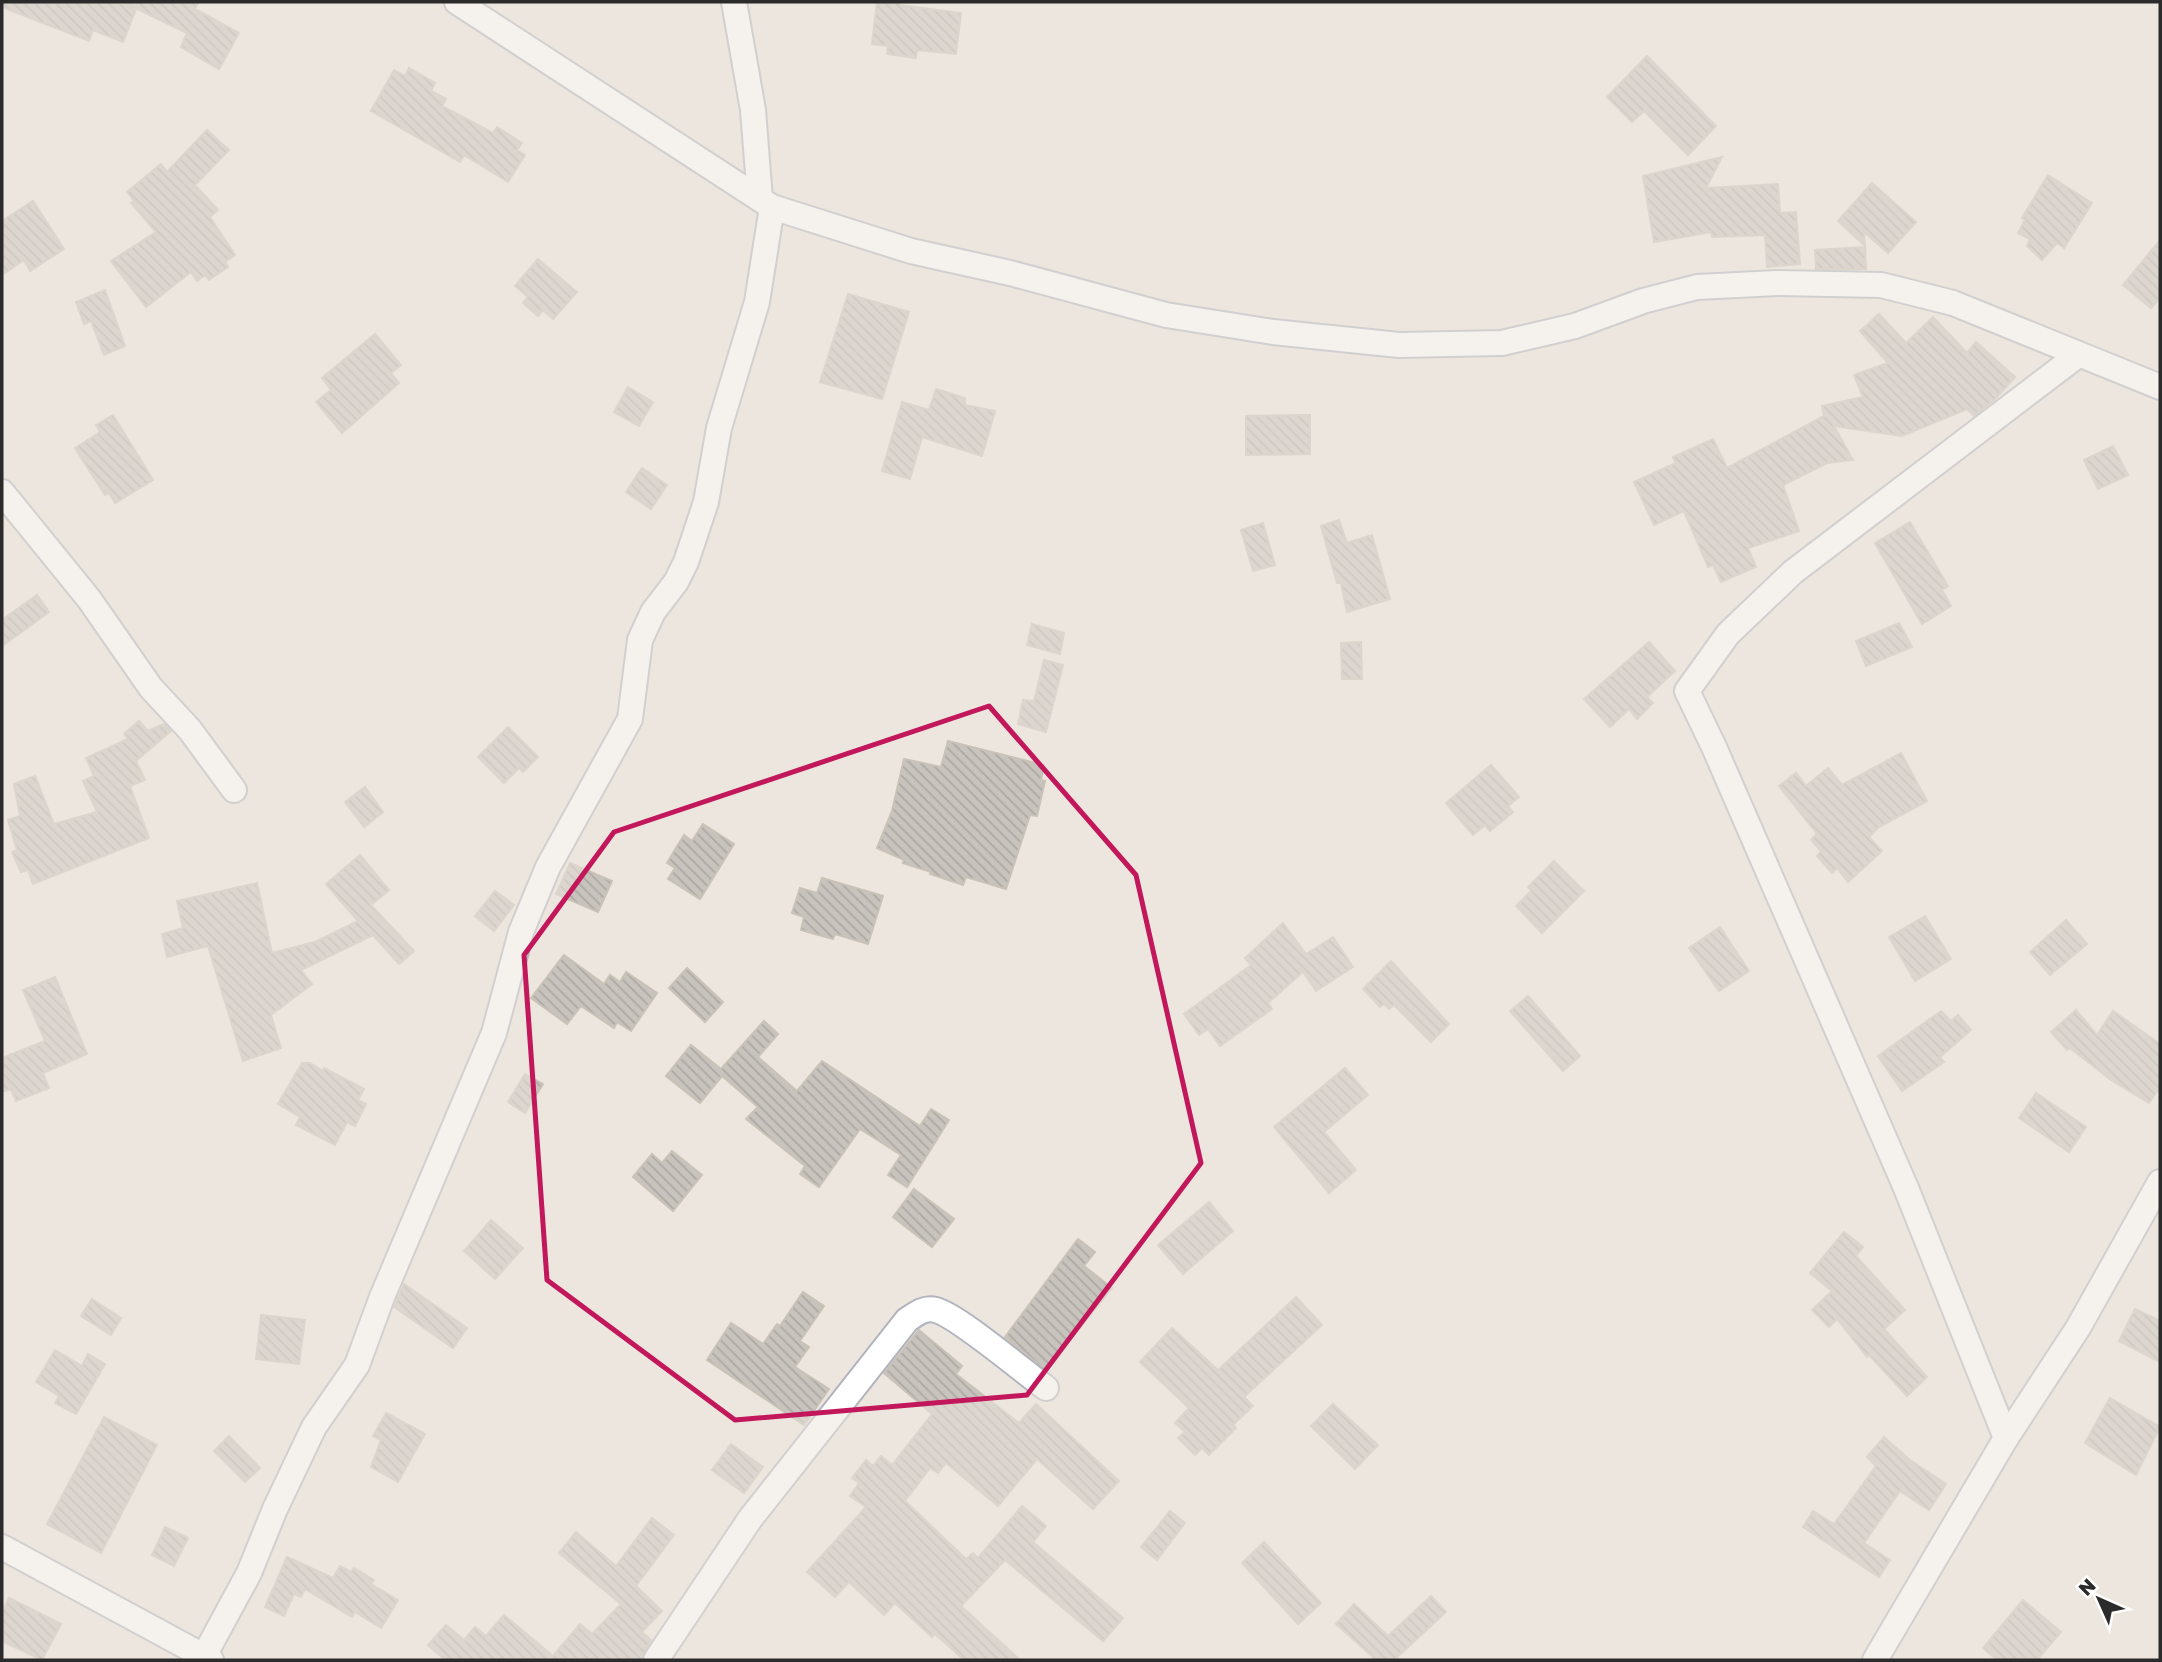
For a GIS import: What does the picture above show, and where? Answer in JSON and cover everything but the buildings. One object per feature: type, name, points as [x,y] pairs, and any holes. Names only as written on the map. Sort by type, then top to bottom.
[{"type":"street","points":[[457,2],[766,203],[911,251],[1010,273],[1166,315],[1273,332],[1399,345],[1502,343],[1575,326],[1643,301],[1697,287],[1881,285],[1953,303],[2160,387]]},
{"type":"street","points":[[2,1547],[207,1658],[249,1573],[308,1438],[357,1365],[392,1272],[494,1033],[521,932],[548,867],[630,719],[640,640],[653,612],[676,582],[686,562],[706,502],[719,428],[757,302],[766,203],[734,2]]},
{"type":"street","points":[[2006,1438],[1906,1188],[1714,747],[1686,691],[1728,634],[1793,572],[2078,355]]},
{"type":"street","points":[[2,492],[89,599],[151,688],[190,730],[234,790]]},
{"type":"street","points":[[1875,1660],[2006,1438],[2078,1328],[2160,1182]]},
{"type":"street","points":[[656,1660],[750,1519],[907,1320],[922,1309],[937,1310],[1046,1388]]},
{"type":"highlighted area","points":[[989,706],[1136,875],[1201,1163],[1027,1395],[735,1420],[547,1280],[524,955],[614,832]]}]
